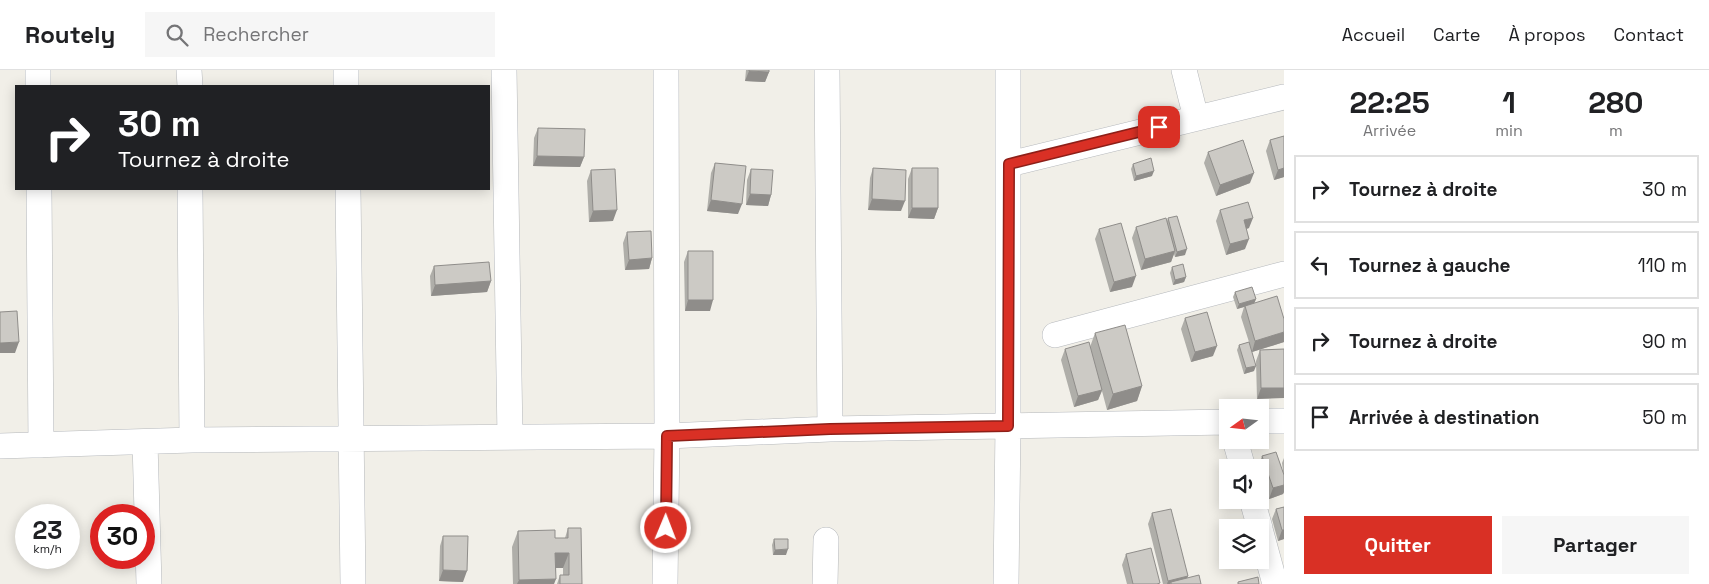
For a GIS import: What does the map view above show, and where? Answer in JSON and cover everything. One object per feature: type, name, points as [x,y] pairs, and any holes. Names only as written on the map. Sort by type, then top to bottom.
[{"type":"street","points":[[38,70],[38,85]]},
{"type":"street","points":[[190,70],[190,85]]},
{"type":"street","points":[[346,70],[346,85]]},
{"type":"street","points":[[504,70],[510,436]]},
{"type":"street","points":[[665,584],[667,436],[666,70]]},
{"type":"street","points":[[827,70],[830,429]]},
{"type":"street","points":[[1006,584],[1008,70]]},
{"type":"street","points":[[1184,70],[1196,118]]},
{"type":"street","points":[[1009,164],[1284,97]]},
{"type":"street","points":[[39,190],[41,445]]},
{"type":"street","points":[[190,190],[192,440]]},
{"type":"street","points":[[348,190],[354,584]]},
{"type":"street","points":[[1055,335],[1284,274]]},
{"type":"street","points":[[1269,421],[1284,421]]},
{"type":"street","points":[[0,446],[192,440],[667,436],[830,429],[1219,422]]},
{"type":"street","points":[[145,442],[149,584]]},
{"type":"street","points":[[825,584],[826,540]]},
{"type":"street","points":[[1269,562],[1275,584]]},
{"type":"building","points":[[769,70],[769,72],[749,71]]},
{"type":"building","points":[[538,128],[585,129],[584,157],[537,156]]},
{"type":"building","points":[[1284,136],[1284,168],[1278,170],[1270,140]]},
{"type":"building","points":[[1243,140],[1254,173],[1220,185],[1208,152]]},
{"type":"building","points":[[1151,158],[1154,171],[1136,176],[1133,164]]},
{"type":"building","points":[[715,163],[746,166],[742,204],[711,200]]},
{"type":"building","points":[[873,168],[906,170],[905,201],[872,199]]},
{"type":"building","points":[[912,168],[938,168],[938,208],[912,208]]},
{"type":"building","points":[[615,169],[617,210],[593,211],[591,170]]},
{"type":"building","points":[[751,169],[773,170],[771,195],[750,194]]},
{"type":"building","points":[[1248,202],[1253,218],[1244,220],[1249,239],[1230,244],[1220,210]]},
{"type":"building","points":[[1177,216],[1187,249],[1177,252],[1168,218]]},
{"type":"building","points":[[1166,218],[1175,251],[1145,259],[1136,227]]},
{"type":"building","points":[[1121,223],[1136,276],[1114,282],[1099,229]]},
{"type":"building","points":[[651,231],[652,258],[629,260],[627,232]]},
{"type":"building","points":[[688,251],[713,251],[713,300],[688,300]]},
{"type":"building","points":[[489,262],[491,281],[435,285],[434,266]]},
{"type":"building","points":[[1183,264],[1186,277],[1175,280],[1172,267]]},
{"type":"building","points":[[1252,287],[1256,299],[1239,304],[1235,292]]},
{"type":"building","points":[[1277,296],[1284,319],[1284,332],[1255,341],[1245,306]]},
{"type":"building","points":[[17,311],[19,342],[0,343],[0,312]]},
{"type":"building","points":[[1207,312],[1217,346],[1195,352],[1185,318]]},
{"type":"building","points":[[1125,325],[1142,386],[1113,394],[1095,333]]},
{"type":"building","points":[[1089,342],[1102,390],[1078,396],[1065,349]]},
{"type":"building","points":[[1249,342],[1256,366],[1246,368],[1239,345]]},
{"type":"building","points":[[1284,349],[1284,388],[1261,388],[1260,350]]},
{"type":"building","points":[[1276,452],[1284,475],[1284,485],[1273,488],[1269,476],[1269,459],[1263,459],[1262,456]]},
{"type":"building","points":[[1284,507],[1284,530],[1282,530],[1276,509]]},
{"type":"building","points":[[1171,509],[1188,576],[1168,581],[1152,513]]},
{"type":"building","points":[[568,528],[581,528],[582,584],[560,584],[560,575],[569,575],[569,553],[555,553],[556,579],[519,580],[518,531],[555,530],[555,538],[568,538]]},
{"type":"building","points":[[443,536],[468,536],[467,571],[443,570]]},
{"type":"building","points":[[774,539],[788,539],[788,549],[775,550]]},
{"type":"building","points":[[1151,548],[1160,583],[1133,584],[1126,554]]},
{"type":"building","points":[[1199,575],[1201,584],[1171,584],[1171,582]]},
{"type":"building","points":[[1258,577],[1259,584],[1238,584],[1238,582]]},
{"type":"route","points":[[666,528],[667,436],[830,429],[1008,426],[1009,164],[1159,127]]}]
